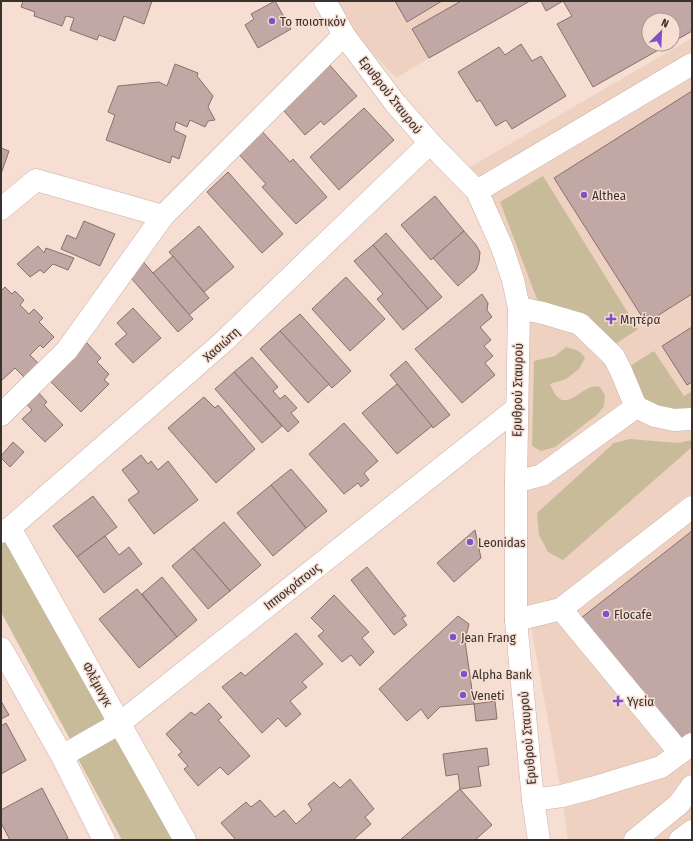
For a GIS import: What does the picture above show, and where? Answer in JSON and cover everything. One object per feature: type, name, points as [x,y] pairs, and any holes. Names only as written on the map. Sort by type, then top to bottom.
[{"type":"street","name":"Ερυθρού Σταυρού","points":[[325,1],[344,35],[395,103],[430,143],[477,191],[502,247],[512,280],[519,308],[516,482],[516,620],[533,800],[539,840]]},
{"type":"street","points":[[1,415],[68,350],[163,216],[344,35]]},
{"type":"street","points":[[477,191],[692,64]]},
{"type":"street","name":"Χασιώτη","points":[[6,530],[222,343],[430,143]]},
{"type":"street","points":[[1,208],[36,180],[163,216]]},
{"type":"street","points":[[519,308],[580,324],[614,357],[636,407],[655,416],[674,420],[692,419]]},
{"type":"street","points":[[516,482],[542,475],[636,407]]},
{"type":"street","name":"Ιπποκράτους","points":[[62,756],[120,723],[517,408]]},
{"type":"street","points":[[516,620],[561,609],[692,507]]},
{"type":"street","name":"Φλέμινγκ","points":[[6,530],[120,723],[185,840]]},
{"type":"street","points":[[533,800],[562,796],[661,767],[686,749],[561,609]]},
{"type":"street","points":[[1,648],[62,756],[104,840]]},
{"type":"street","points":[[661,767],[680,774],[692,776]]},
{"type":"street","points":[[635,840],[679,804],[692,786]]},
{"type":"street","points":[[680,840],[692,831]]},
{"type":"shaded area","points":[[338,1],[530,1],[396,78],[352,31]]},
{"type":"shaded area","name":"Μητέρα","points":[[692,38],[692,840],[568,840],[562,796],[527,606],[521,539],[522,444],[531,311],[465,170],[668,52],[681,52],[681,44]]},
{"type":"shaded area","points":[[543,176],[638,329],[614,345],[540,307],[500,202]]},
{"type":"shaded area","points":[[566,347],[574,349],[585,358],[579,369],[566,379],[550,384],[554,393],[559,398],[568,400],[591,387],[600,387],[605,395],[604,406],[598,414],[555,447],[541,451],[532,446],[534,361],[555,356]]},
{"type":"shaded area","points":[[654,351],[684,396],[692,391],[692,407],[686,410],[665,413],[650,406],[625,369]]},
{"type":"shaded area","points":[[630,439],[678,443],[692,440],[692,447],[563,560],[548,552],[539,535],[537,513],[614,443]]},
{"type":"shaded area","points":[[1,533],[106,721],[71,741],[1,612]]},
{"type":"shaded area","points":[[118,736],[175,840],[122,840],[77,757]]},
{"type":"building","points":[[23,1],[152,1],[144,24],[124,16],[115,41],[99,35],[97,40],[70,30],[74,18],[66,16],[62,26],[34,16],[35,12],[21,7]]},
{"type":"building","points":[[275,1],[291,29],[258,48],[245,25],[254,19],[251,14]]},
{"type":"building","points":[[395,1],[442,1],[407,22]]},
{"type":"building","points":[[461,1],[530,1],[429,58],[412,29]]},
{"type":"building","points":[[541,1],[563,1],[546,11]]},
{"type":"building","points":[[563,1],[692,1],[692,31],[681,37],[681,12],[641,12],[641,52],[655,52],[593,87],[557,24],[572,16]]},
{"type":"building","points":[[521,44],[532,61],[541,56],[566,96],[512,129],[506,120],[496,126],[480,100],[477,102],[458,72],[499,47],[505,55]]},
{"type":"building","points":[[326,61],[357,96],[324,125],[321,121],[305,135],[278,104]]},
{"type":"building","points":[[175,64],[198,73],[197,76],[213,96],[208,107],[215,120],[208,121],[205,127],[190,120],[187,127],[176,122],[174,130],[186,136],[179,159],[172,156],[170,163],[106,140],[115,115],[108,112],[118,86],[159,82],[167,86]]},
{"type":"building","points":[[692,91],[692,294],[646,323],[554,178]]},
{"type":"building","points":[[364,108],[394,140],[339,190],[310,157]]},
{"type":"building","points":[[259,128],[290,162],[293,159],[327,197],[296,224],[262,187],[266,184],[235,150]]},
{"type":"building","points":[[1,148],[9,151],[1,174]]},
{"type":"building","points":[[228,172],[283,234],[262,253],[207,192]]},
{"type":"building","points":[[435,196],[464,231],[431,260],[401,225]]},
{"type":"building","points":[[84,221],[115,234],[100,266],[61,249],[67,235],[76,239]]},
{"type":"building","points":[[199,226],[234,267],[204,292],[169,252]]},
{"type":"building","points":[[464,231],[480,252],[479,262],[476,270],[458,286],[433,258]]},
{"type":"building","points":[[386,233],[442,297],[428,309],[373,245]]},
{"type":"building","points":[[373,245],[428,309],[403,330],[377,299],[383,294],[354,261]]},
{"type":"building","points":[[38,246],[44,253],[46,248],[74,258],[68,270],[53,264],[44,273],[40,270],[30,277],[17,264]]},
{"type":"building","points":[[173,256],[209,298],[189,315],[153,273]]},
{"type":"building","points":[[140,258],[193,319],[178,332],[125,271]]},
{"type":"building","points":[[346,277],[385,319],[350,351],[312,309]]},
{"type":"building","points":[[5,287],[12,294],[15,291],[24,300],[20,305],[29,314],[34,309],[43,318],[39,322],[54,337],[43,348],[40,345],[30,355],[40,365],[26,379],[15,368],[1,381],[1,291]]},
{"type":"building","points":[[482,294],[488,303],[487,310],[492,317],[480,327],[491,340],[484,346],[493,356],[485,363],[495,375],[462,403],[415,349]]},
{"type":"building","points":[[133,308],[161,338],[133,363],[115,344],[127,334],[117,323]]},
{"type":"building","points":[[300,314],[351,371],[332,388],[280,331]]},
{"type":"building","points":[[692,327],[692,382],[687,385],[662,346]]},
{"type":"building","points":[[280,331],[329,384],[308,403],[260,349]]},
{"type":"building","points":[[86,342],[101,358],[97,362],[109,374],[104,380],[109,384],[81,412],[49,380]]},
{"type":"building","points":[[252,357],[278,387],[273,391],[280,399],[285,395],[297,408],[291,413],[299,422],[288,432],[234,372]]},
{"type":"building","points":[[406,361],[450,415],[433,428],[390,375]]},
{"type":"building","points":[[234,372],[282,426],[262,443],[215,389]]},
{"type":"building","points":[[397,384],[432,426],[397,454],[362,413]]},
{"type":"building","points":[[36,390],[47,402],[44,405],[63,425],[45,442],[22,419],[32,410],[24,401]]},
{"type":"building","points":[[204,397],[215,408],[218,405],[255,449],[216,483],[168,428]]},
{"type":"building","points":[[344,423],[378,461],[364,473],[369,480],[361,487],[358,483],[344,494],[309,454]]},
{"type":"building","points":[[13,442],[24,452],[10,467],[1,458],[1,456]]},
{"type":"building","points":[[141,455],[148,464],[151,461],[158,470],[168,461],[198,500],[154,534],[128,500],[139,492],[122,470]]},
{"type":"building","points":[[291,469],[327,511],[306,528],[271,485]]},
{"type":"building","points":[[271,485],[306,528],[273,556],[237,513]]},
{"type":"building","points":[[93,496],[117,527],[77,557],[53,526]]},
{"type":"building","points":[[224,522],[261,565],[230,591],[193,548]]},
{"type":"building","points":[[475,530],[481,558],[454,582],[437,563]]},
{"type":"building","points":[[692,531],[692,735],[681,744],[581,618]]},
{"type":"building","points":[[105,536],[119,555],[129,547],[142,564],[104,593],[77,557]]},
{"type":"building","points":[[193,548],[230,591],[208,609],[172,566]]},
{"type":"building","points":[[367,567],[406,616],[402,618],[407,625],[394,635],[351,580]]},
{"type":"building","points":[[162,577],[197,620],[177,637],[142,594]]},
{"type":"building","points":[[137,589],[177,637],[139,668],[99,619]]},
{"type":"building","points":[[334,595],[369,632],[362,638],[374,652],[360,666],[351,655],[342,662],[318,636],[324,631],[311,618]]},
{"type":"building","points":[[458,616],[469,624],[465,641],[474,704],[440,707],[428,719],[421,709],[407,721],[379,689]]},
{"type":"building","points":[[296,633],[323,664],[302,682],[307,687],[290,701],[301,714],[286,727],[278,718],[262,733],[222,687],[241,672],[245,676]]},
{"type":"building","points":[[1,701],[9,715],[1,719]]},
{"type":"building","points":[[495,701],[497,719],[476,721],[474,704]]},
{"type":"building","points":[[209,703],[222,717],[218,720],[250,756],[228,775],[220,767],[198,786],[184,769],[188,766],[178,755],[182,752],[166,734],[191,712],[195,715]]},
{"type":"building","points":[[6,723],[26,760],[1,774],[1,726]]},
{"type":"building","points":[[487,748],[489,765],[478,767],[481,786],[460,789],[458,774],[446,776],[443,754]]},
{"type":"building","points":[[350,779],[374,809],[365,817],[371,824],[353,840],[236,840],[221,823],[246,802],[251,807],[260,800],[275,817],[284,810],[296,824],[312,810],[308,804],[334,782],[340,788]]},
{"type":"building","points":[[42,788],[68,838],[65,840],[10,840],[1,823],[1,810]]},
{"type":"building","points":[[460,789],[492,825],[475,840],[400,840]]},
{"type":"place","name":"Το ποιοτικόν","points":[[272,21]]},
{"type":"place","name":"Althea","points":[[584,195]]},
{"type":"place","name":"Μητέρα","points":[[611,319]]},
{"type":"place","name":"Leonidas","points":[[470,542]]},
{"type":"place","name":"Flocafe","points":[[606,614]]},
{"type":"place","name":"Jean Frang","points":[[453,637]]},
{"type":"place","name":"Alpha Bank","points":[[464,674]]},
{"type":"place","name":"Veneti","points":[[463,695]]},
{"type":"place","name":"Υγεία","points":[[618,701]]}]
